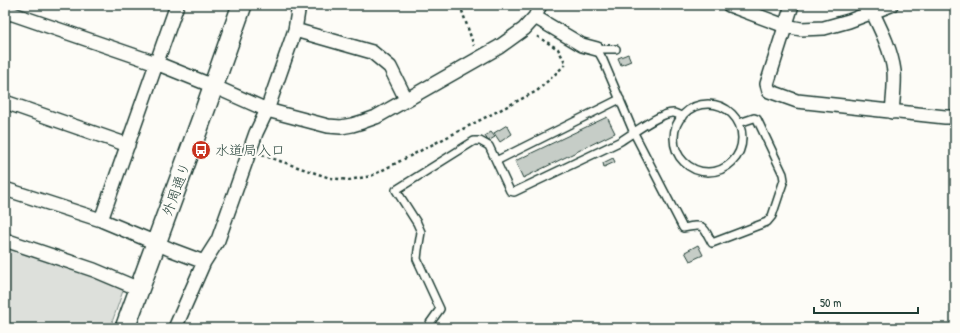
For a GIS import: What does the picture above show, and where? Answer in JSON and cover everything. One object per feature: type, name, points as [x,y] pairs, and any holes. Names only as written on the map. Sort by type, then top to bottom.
[{"type":"street","points":[[101,220],[177,5]]},
{"type":"street","name":"外周通り","points":[[125,328],[242,5]]},
{"type":"street","points":[[175,328],[204,262],[218,240],[256,133],[267,110],[295,30],[300,5]]},
{"type":"street","points":[[729,5],[785,26],[801,29],[824,28],[849,21],[870,8],[891,5]]},
{"type":"street","points":[[792,5],[767,84],[769,91],[797,101],[892,112],[955,117]]},
{"type":"street","points":[[870,8],[889,50],[892,62],[894,73],[892,112]]},
{"type":"street","points":[[5,13],[13,14],[156,63],[267,110],[328,126],[340,127],[362,122],[376,116],[499,48],[524,29],[537,11],[582,45],[597,49]]},
{"type":"street","points":[[295,30],[372,52],[390,67],[406,99]]},
{"type":"street","points":[[5,102],[128,146]]},
{"type":"street","points":[[5,188],[101,220],[204,262]]},
{"type":"street","points":[[5,240],[94,270],[139,289]]},
{"type":"lane","points":[[616,49],[597,49],[634,133],[683,228],[698,225],[704,228],[712,243],[767,222],[772,216],[784,180],[783,174],[757,119],[754,118],[739,123]]},
{"type":"lane","points":[[496,161],[620,99]]},
{"type":"lane","points":[[702,105],[713,105],[724,108],[733,115],[739,123],[742,136],[742,146],[730,165],[721,170],[710,172],[699,171],[689,167],[681,159],[676,149],[674,138],[676,126],[682,117],[691,109],[702,105]]},
{"type":"lane","points":[[432,327],[430,323],[440,309],[417,260],[421,232],[396,190],[474,141],[480,141],[489,146],[510,191],[514,192],[619,142],[643,126],[666,114],[675,113],[682,117]]},
{"type":"path","points":[[460,5],[479,59]]},
{"type":"path","points":[[250,151],[330,178],[349,180],[371,176],[537,91],[566,64],[558,49],[524,29]]},
{"type":"shaded area","points":[[5,244],[124,288],[110,328],[5,328]]},
{"type":"building","points":[[628,54],[631,61],[621,65],[618,58]]},
{"type":"building","points":[[607,117],[615,133],[523,178],[515,161]]},
{"type":"building","points":[[507,125],[512,134],[500,142],[494,133]]},
{"type":"building","points":[[491,132],[495,137],[488,141],[485,136]]},
{"type":"building","points":[[613,158],[615,162],[604,167],[603,163]]},
{"type":"building","points":[[698,245],[703,255],[690,261],[685,252]]},
{"type":"place","name":"水道局入口","points":[[201,150]]}]
